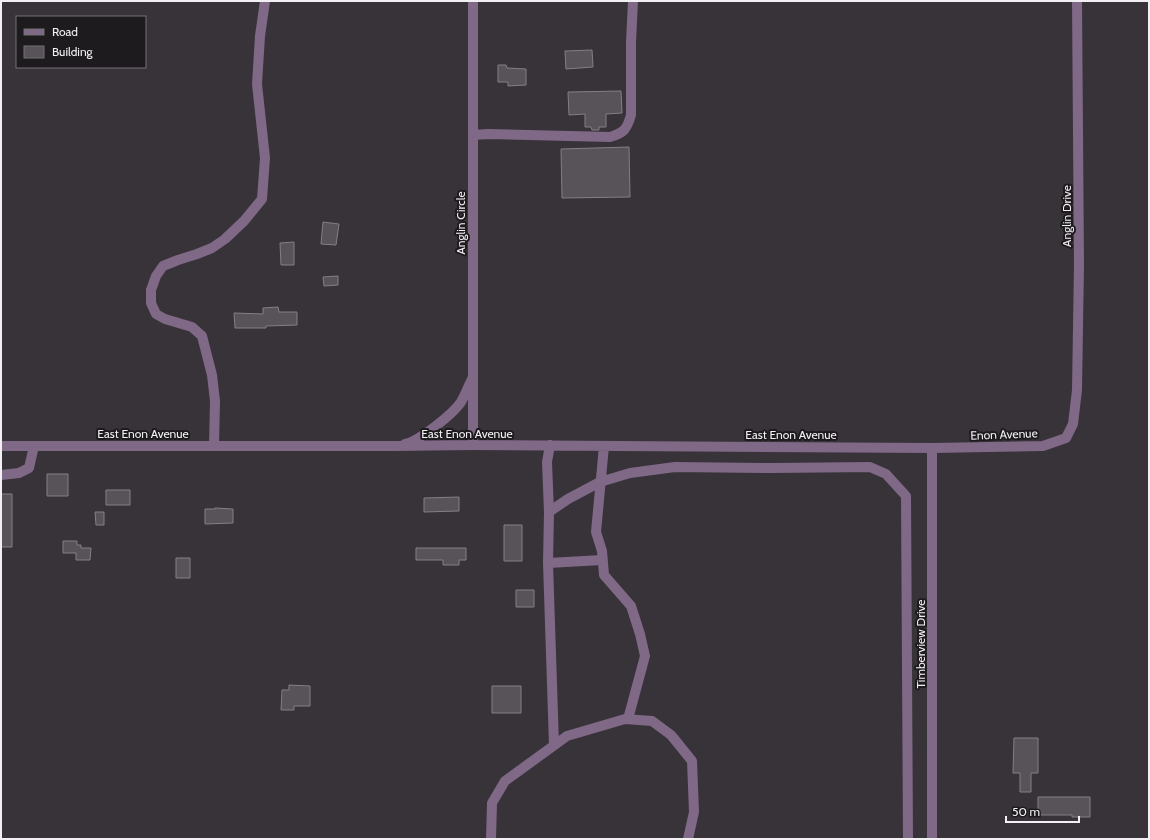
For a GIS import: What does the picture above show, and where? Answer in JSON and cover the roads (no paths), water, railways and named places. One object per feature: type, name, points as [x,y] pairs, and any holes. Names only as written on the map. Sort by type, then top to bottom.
[{"type":"street","points":[[214,446],[214,394],[212,375],[202,336],[192,327],[165,319],[156,314],[151,303],[151,290],[156,276],[163,266],[212,248],[225,239],[244,221],[262,199],[266,158],[257,84],[260,36],[265,1]]},
{"type":"street","name":"Anglin Circle","points":[[473,1],[473,445]]},
{"type":"street","points":[[473,135],[495,134],[610,137],[623,131],[628,126],[631,116],[632,1]]},
{"type":"street","name":"Anglin Drive","points":[[1070,431],[1073,424],[1077,390],[1079,264],[1077,1]]},
{"type":"street","points":[[393,446],[410,443],[453,412],[460,403],[473,377]]},
{"type":"street","name":"Enon Avenue","points":[[932,448],[1043,446],[1066,438],[1070,431]]},
{"type":"street","points":[[550,445],[547,462],[549,512],[548,562],[554,745]]},
{"type":"street","name":"East Enon Avenue","points":[[1,446],[550,445],[932,448]]},
{"type":"street","points":[[1,475],[18,473],[29,468],[34,446]]},
{"type":"street","points":[[604,446],[596,532],[602,551],[604,575],[631,606],[645,656],[628,719]]},
{"type":"street","name":"Timberview Drive","points":[[932,448],[932,839]]},
{"type":"street","points":[[549,512],[568,499],[600,482],[630,473],[675,467],[870,467],[886,474],[906,496],[908,839]]},
{"type":"street","points":[[548,562],[602,560]]},
{"type":"street","points":[[491,839],[492,803],[505,781],[567,736],[628,719],[652,721],[671,735],[692,761],[694,812],[688,839]]}]
